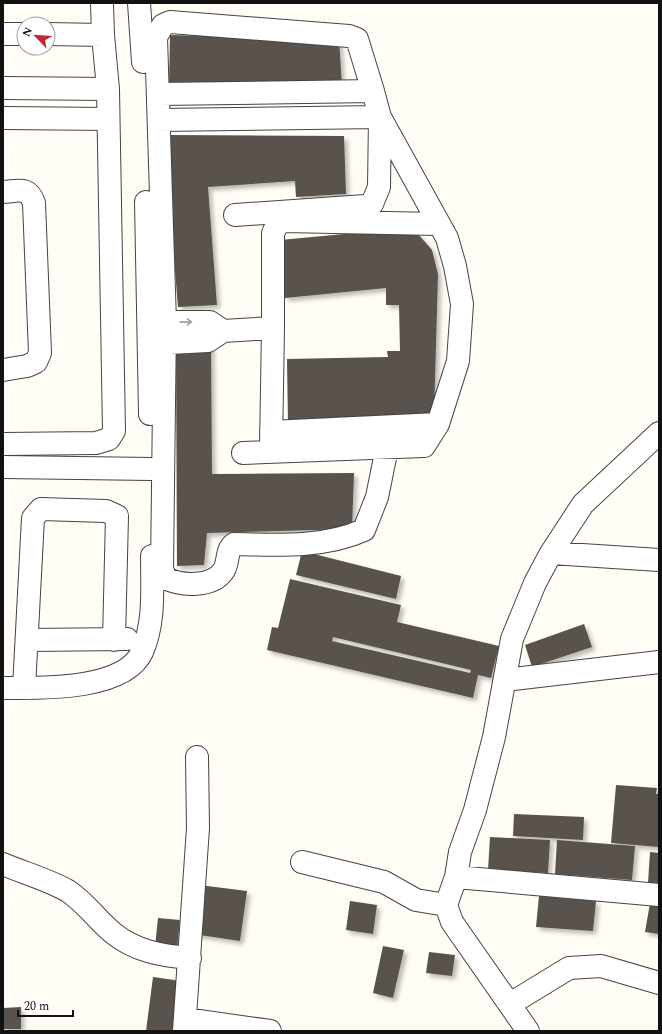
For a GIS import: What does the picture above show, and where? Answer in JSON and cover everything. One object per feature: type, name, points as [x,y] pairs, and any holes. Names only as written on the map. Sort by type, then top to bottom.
[{"type":"street","points":[[3,444],[96,443],[109,439],[114,431],[108,89],[103,35],[102,3]]},
{"type":"street","points":[[139,3],[145,93],[156,333],[162,568],[166,578],[172,581],[204,583],[214,579],[225,569],[230,547],[234,544],[307,544],[346,538],[364,530],[377,497],[387,448]]},
{"type":"street","points":[[114,640],[117,516],[106,512],[41,509],[33,518],[27,640],[14,688],[96,682],[123,673],[141,654],[150,624],[152,599],[152,469],[156,333],[159,120],[156,36],[163,25],[170,22],[349,36],[358,39],[380,117],[447,238],[462,304],[458,361],[438,424],[424,446],[387,448],[271,442]]},
{"type":"street","points":[[3,34],[16,34]]},
{"type":"street","points":[[56,34],[103,35]]},
{"type":"street","points":[[3,88],[108,89]]},
{"type":"street","points":[[158,94],[373,91]]},
{"type":"street","points":[[159,120],[380,117]]},
{"type":"street","points":[[235,215],[365,206],[372,204],[379,187],[380,117]]},
{"type":"street","points":[[3,118],[108,119]]},
{"type":"street","points":[[3,192],[24,190],[31,195],[34,203],[40,353],[36,362],[27,366],[3,370]]},
{"type":"street","points":[[271,442],[273,233],[276,225],[283,222],[438,224]]},
{"type":"street","points":[[156,333],[210,322],[223,331],[273,328]]},
{"type":"street","points":[[243,453],[271,442],[438,424]]},
{"type":"street","points":[[528,1031],[452,922],[446,905],[456,877],[460,852],[475,810],[494,737],[512,639],[535,583],[551,553],[583,504],[659,433]]},
{"type":"street","points":[[3,467],[152,469]]},
{"type":"street","points":[[551,553],[659,560]]},
{"type":"street","points":[[27,640],[146,639]]},
{"type":"street","points":[[505,680],[659,662]]},
{"type":"street","points":[[198,757],[198,828],[185,1025],[270,1031]]},
{"type":"street","points":[[302,862],[384,882],[416,900],[446,905]]},
{"type":"street","points":[[3,864],[68,891],[90,908],[112,933],[134,947],[162,956],[190,958]]},
{"type":"street","points":[[456,877],[659,895]]},
{"type":"street","points":[[510,1004],[569,968],[601,966],[659,983]]},
{"type":"building","points":[[170,35],[339,39],[342,86],[169,84]]},
{"type":"building","points":[[168,135],[344,136],[346,194],[296,197],[295,181],[208,187],[217,305],[178,307],[164,138]]},
{"type":"building","points":[[387,230],[418,234],[432,250],[438,274],[434,416],[288,423],[287,359],[388,357],[387,351],[400,351],[399,305],[386,305],[386,288],[285,298],[280,240]]},
{"type":"building","points":[[211,346],[212,474],[354,473],[352,529],[207,533],[204,565],[177,566],[176,350]]},
{"type":"building","points":[[302,551],[401,576],[396,599],[296,575]]},
{"type":"building","points":[[290,579],[401,605],[397,622],[499,646],[491,678],[478,675],[473,698],[267,650],[272,627],[278,628]],"holes":[[[333,637],[471,670],[470,673],[332,641]]]},
{"type":"building","points":[[584,624],[592,647],[532,667],[525,645]]},
{"type":"building","points":[[616,785],[657,788],[656,794],[659,794],[659,847],[611,843]]},
{"type":"building","points":[[514,814],[584,817],[583,840],[513,836]]},
{"type":"building","points":[[490,837],[550,840],[548,873],[488,870]]},
{"type":"building","points":[[557,840],[635,846],[632,880],[555,874]]},
{"type":"building","points":[[650,852],[659,853],[659,883],[648,883]]},
{"type":"building","points":[[199,885],[247,891],[240,941],[193,934]]},
{"type":"building","points":[[539,896],[596,901],[593,931],[536,927]]},
{"type":"building","points":[[350,901],[377,905],[373,934],[346,930]]},
{"type":"building","points":[[650,903],[659,905],[659,934],[645,932]]},
{"type":"building","points":[[158,918],[180,920],[177,949],[155,947]]},
{"type":"building","points":[[383,946],[404,950],[393,998],[373,993]]},
{"type":"building","points":[[429,952],[455,955],[452,976],[426,973]]},
{"type":"building","points":[[153,977],[181,981],[175,1031],[146,1031]]},
{"type":"building","points":[[21,1007],[21,1029],[3,1029],[3,1008]]}]
